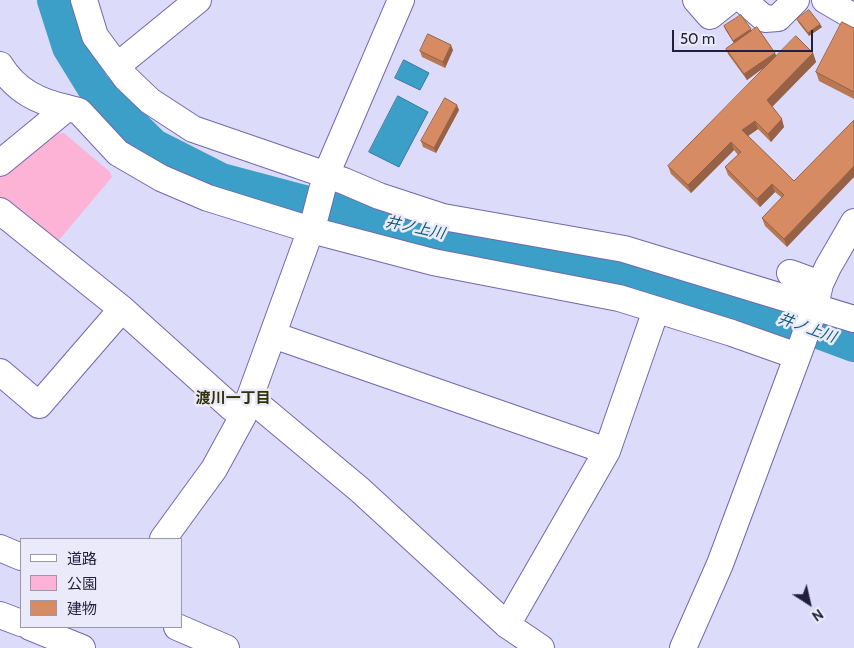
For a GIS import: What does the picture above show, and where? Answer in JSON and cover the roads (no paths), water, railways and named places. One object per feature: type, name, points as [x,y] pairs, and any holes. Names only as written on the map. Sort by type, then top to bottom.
[{"type":"street","points":[[84,0],[96,36],[126,78],[150,101],[194,129],[326,179],[344,181],[379,196],[443,217],[624,249],[816,301],[854,319]]},
{"type":"street","points":[[117,66],[198,0]]},
{"type":"street","points":[[164,538],[214,468],[246,408],[313,225],[326,179],[401,0]]},
{"type":"street","points":[[696,0],[710,16],[730,0]]},
{"type":"street","points":[[742,0],[765,19],[778,18],[796,0]]},
{"type":"street","points":[[825,0],[854,17]]},
{"type":"street","points":[[0,65],[27,94],[45,103],[79,111],[118,153],[161,178],[208,198],[313,225],[433,262],[619,298],[732,333],[800,350]]},
{"type":"street","points":[[0,163],[67,108]]},
{"type":"street","points":[[0,211],[122,309],[230,407],[263,409],[360,490],[507,624],[541,648]]},
{"type":"street","points":[[683,648],[720,564],[800,350],[828,267],[854,222]]},
{"type":"street","points":[[790,273],[816,301]]},
{"type":"street","points":[[0,372],[39,404],[122,309]]},
{"type":"street","points":[[507,624],[607,451],[656,310]]},
{"type":"street","points":[[273,335],[607,451]]},
{"type":"street","points":[[0,548],[20,557]]},
{"type":"street","points":[[0,563],[20,569]]},
{"type":"street","points":[[0,614],[20,623]]},
{"type":"street","points":[[32,628],[82,648]]},
{"type":"street","points":[[179,628],[226,648]]},
{"type":"water","points":[[404,60],[429,73],[420,90],[395,78]]},
{"type":"water","points":[[398,96],[428,112],[399,167],[369,152]]},
{"type":"waterway","name":"井ノ上川","points":[[54,0],[69,47],[93,86],[154,146],[221,180],[364,218],[622,271],[784,319],[854,345]]},
{"type":"district","name":"渡川一丁目","points":[[233,399]]}]
